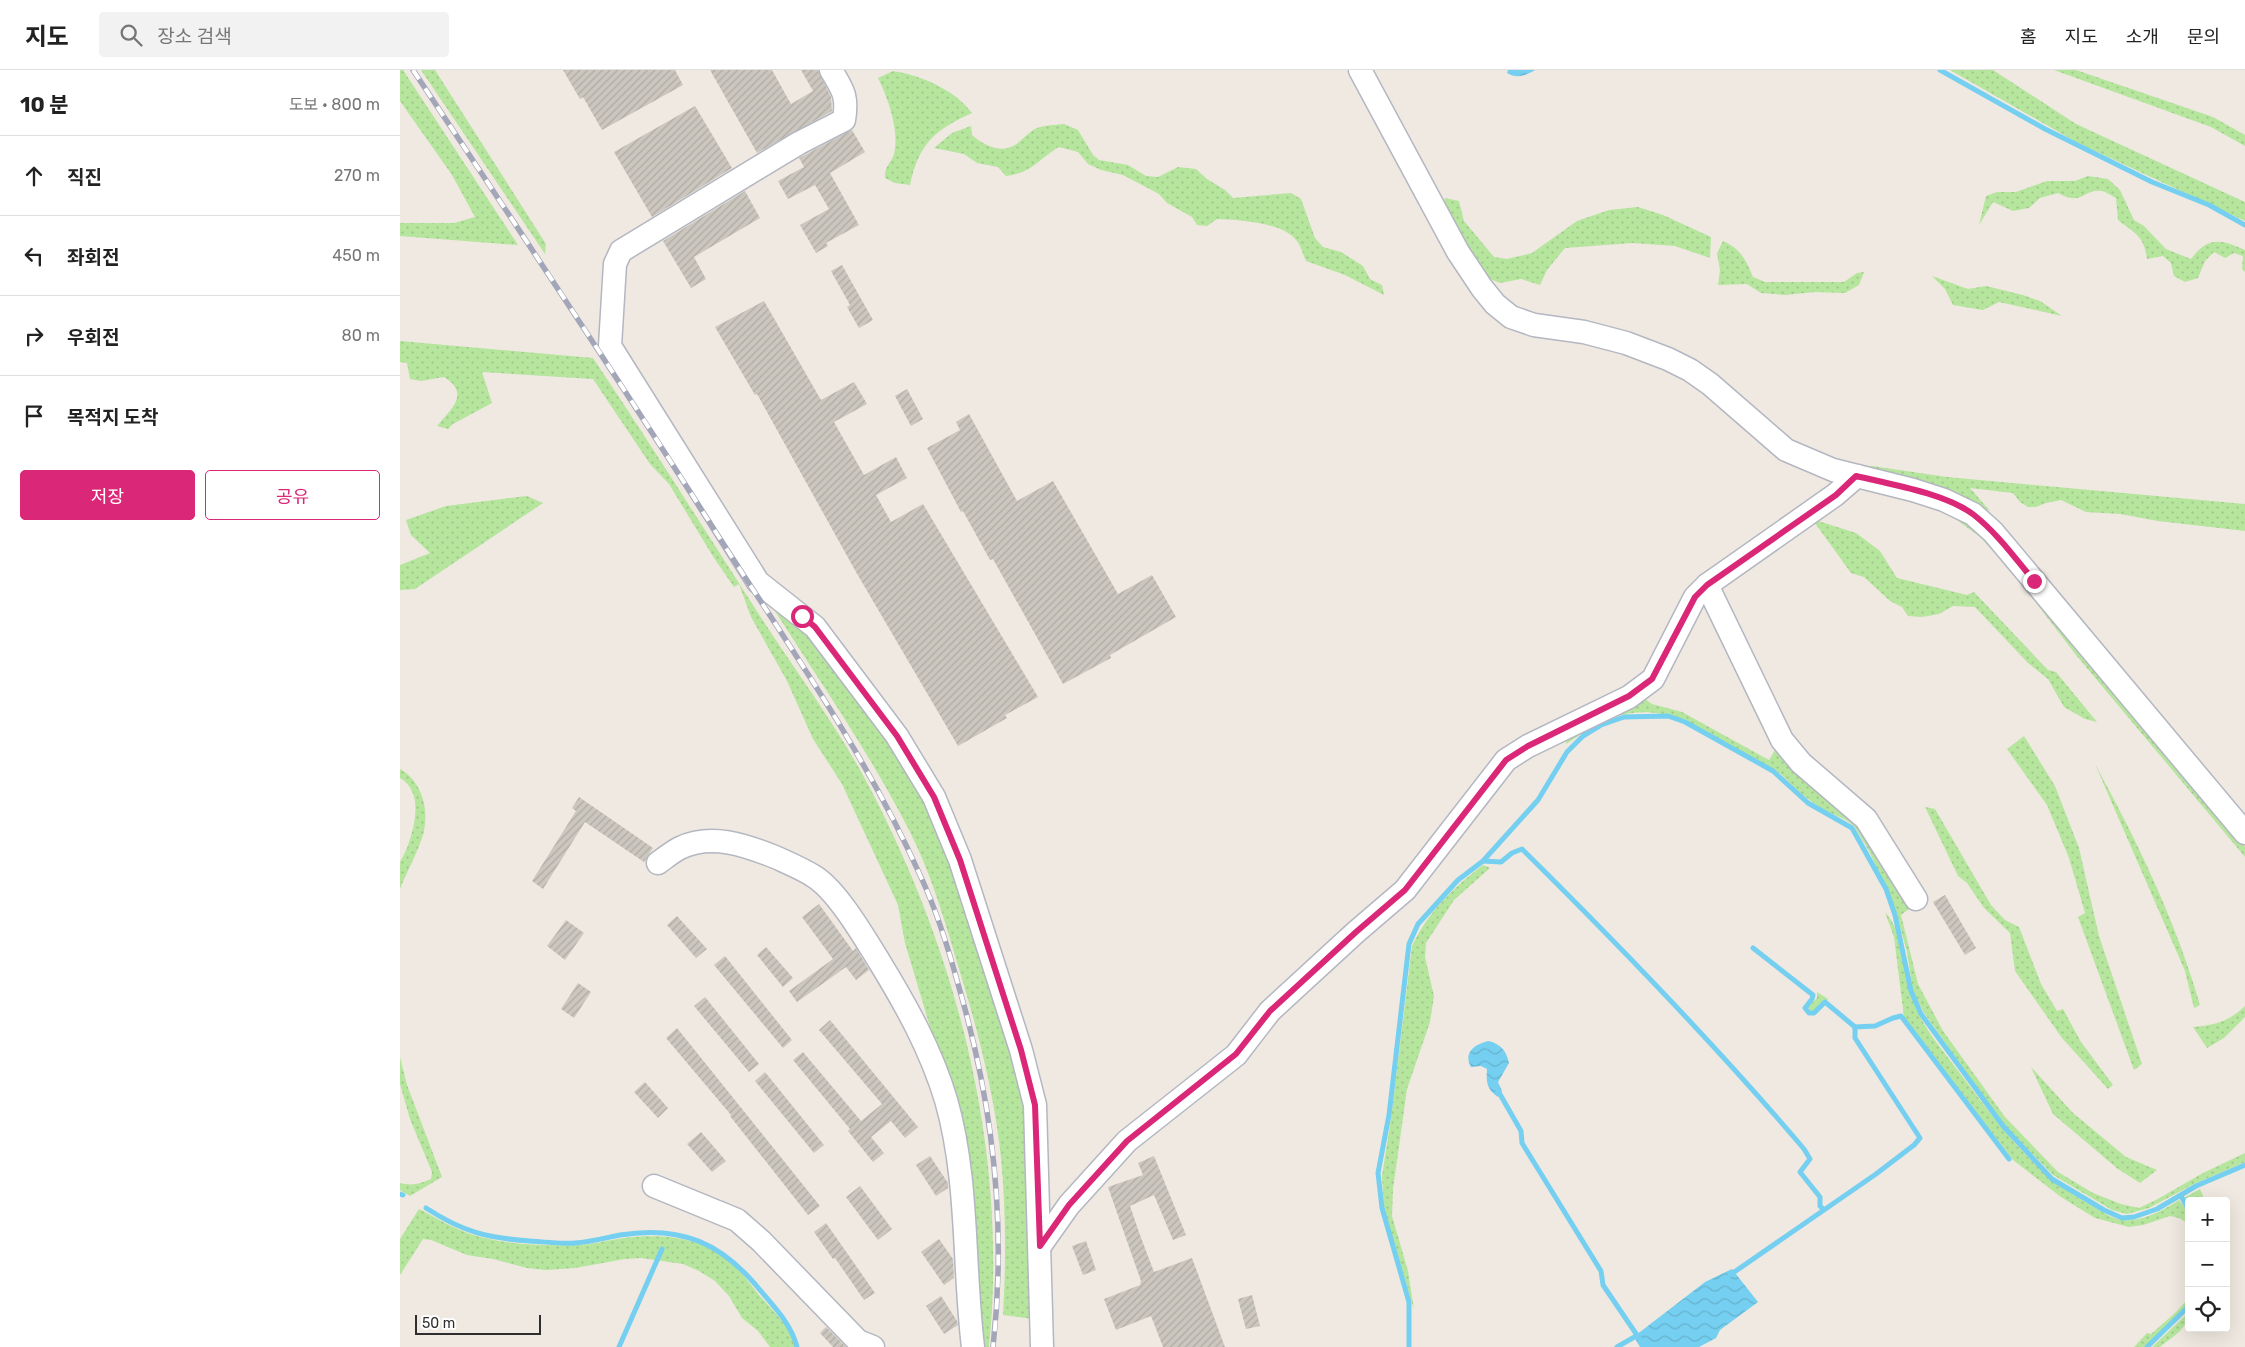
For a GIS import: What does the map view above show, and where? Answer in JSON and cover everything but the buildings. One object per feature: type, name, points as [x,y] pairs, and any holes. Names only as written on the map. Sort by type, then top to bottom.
[{"type":"street","points":[[831,70],[844,92],[846,105],[844,120],[799,143],[620,251],[615,264],[610,346],[758,582],[815,627],[897,736],[934,797],[960,860],[1021,1050],[1035,1105],[1042,1347]]},
{"type":"street","points":[[1360,70],[1458,252],[1495,304],[1511,317],[1534,325],[1584,332],[1626,343],[1668,359],[1690,370],[1710,384],[1786,450],[1833,470],[1913,490],[1944,500],[1972,514],[1993,532],[2245,833]]},
{"type":"street","points":[[1040,1246],[1069,1205],[1127,1141],[1236,1054],[1270,1011],[1405,890],[1506,760],[1528,746],[1629,696],[1652,679],[1695,597],[1707,585],[1836,495],[1856,476]]},
{"type":"street","points":[[1707,585],[1782,740],[1801,763],[1866,819],[1916,899]]},
{"type":"street","points":[[658,863],[681,848],[708,841],[729,842],[755,849],[816,878],[833,893],[870,947],[911,1013],[946,1100],[955,1144],[966,1234],[968,1304],[973,1347]]},
{"type":"street","points":[[654,1186],[736,1220],[761,1241],[858,1341],[873,1347]]},
{"type":"green space","points":[[400,70],[403,70],[518,245],[400,236],[400,223],[454,223],[475,217],[452,175],[400,101]]},
{"type":"green space","points":[[421,70],[435,70],[546,244],[545,254]]},
{"type":"green space","points":[[1950,70],[1993,70],[2076,124],[2245,202],[2245,221],[2078,143]]},
{"type":"green space","points":[[2054,70],[2076,70],[2213,117],[2245,135],[2245,146],[2211,127]]},
{"type":"green space","points":[[893,71],[915,76],[937,85],[956,97],[972,113],[938,132],[930,140],[918,159],[910,185],[895,183],[885,178],[887,168],[894,154],[895,136],[892,115],[878,78]]},
{"type":"green space","points":[[1064,124],[1078,130],[1093,155],[1099,160],[1128,165],[1146,176],[1158,177],[1178,167],[1196,169],[1233,198],[1291,193],[1301,199],[1315,238],[1323,247],[1341,252],[1363,266],[1370,279],[1382,285],[1384,295],[1345,275],[1306,261],[1298,242],[1281,229],[1259,223],[1217,219],[1207,226],[1197,225],[1192,217],[1167,203],[1159,194],[1123,175],[1101,170],[1088,164],[1078,152],[1059,147],[1023,172],[1006,176],[998,167],[977,163],[964,154],[934,148],[952,133],[971,126],[972,135],[977,139],[988,146],[1000,149],[1012,147],[1037,128]]},
{"type":"green space","points":[[2088,176],[2108,179],[2120,190],[2134,220],[2144,226],[2166,249],[2191,259],[2203,246],[2209,243],[2222,242],[2229,244],[2245,250],[2245,272],[2242,269],[2243,256],[2234,253],[2225,258],[2214,252],[2205,261],[2198,278],[2185,282],[2174,276],[2171,263],[2163,256],[2147,259],[2141,240],[2118,220],[2116,198],[2102,191],[2091,192],[2078,198],[2066,197],[2058,193],[2040,198],[2029,208],[2013,211],[1993,202],[1979,225],[1986,196],[1997,192],[2016,192],[2047,181],[2075,181]]},
{"type":"green space","points":[[1445,198],[1459,201],[1464,221],[1494,257],[1507,259],[1532,253],[1577,221],[1609,210],[1638,207],[1663,215],[1711,237],[1710,258],[1675,246],[1633,243],[1565,248],[1547,270],[1540,285],[1521,279],[1500,283],[1483,276],[1443,206]]},
{"type":"green space","points":[[1723,241],[1739,251],[1753,277],[1765,282],[1844,282],[1857,273],[1864,272],[1859,285],[1845,293],[1815,292],[1785,295],[1761,293],[1747,284],[1718,285],[1720,270],[1717,253]]},
{"type":"green space","points":[[1932,276],[1968,289],[1986,286],[2023,295],[2040,301],[2062,316],[1999,302],[1983,310],[1953,305],[1945,289]]},
{"type":"green space","points":[[400,341],[593,358],[852,756],[897,843],[926,911],[950,981],[969,1053],[983,1126],[991,1199],[993,1273],[989,1347],[978,1347],[931,1030],[905,943],[898,905],[842,784],[813,739],[787,681],[751,617],[739,584],[734,587],[669,484],[650,464],[593,379],[482,372],[492,403],[453,424],[448,429],[437,426],[456,402],[456,389],[444,377],[421,381],[410,379],[407,363],[400,362]]},
{"type":"green space","points":[[1850,466],[1872,466],[1947,477],[2245,504],[2245,531],[2158,521],[2120,514],[2086,512],[2061,500],[2036,507],[2028,507],[2020,502],[2013,493],[1970,488],[1990,511],[1953,493]]},
{"type":"green space","points":[[527,496],[543,503],[415,589],[400,590],[400,565],[430,553],[411,535],[406,520],[446,506]]},
{"type":"green space","points":[[1953,517],[1973,525],[2245,847],[2245,857],[2076,655],[2010,569],[1980,537]]},
{"type":"green space","points":[[1812,519],[1856,533],[1880,551],[1897,578],[1967,595],[1974,592],[2048,670],[2056,672],[2097,722],[2085,719],[2064,707],[2048,679],[2028,663],[1975,607],[1953,606],[1939,614],[1922,617],[1908,616],[1902,607],[1890,601],[1864,577],[1851,573]]},
{"type":"green space","points":[[761,589],[801,620],[931,800],[1032,1106],[1033,1319],[1003,1315],[1005,1217],[1001,1158],[994,1107],[970,1008],[930,877],[909,830],[875,768]]},
{"type":"green space","points":[[1642,697],[1652,704],[1682,712],[1769,760],[1779,744],[1845,807],[1913,906],[1901,915],[1918,984],[1943,1031],[2005,1117],[2058,1172],[2093,1193],[2121,1204],[2139,1208],[2203,1173],[2245,1153],[2245,1162],[2192,1185],[2149,1208],[2127,1214],[2112,1210],[2053,1175],[2003,1124],[1924,1013],[1913,992],[1907,952],[1895,909],[1870,853],[1854,826],[1846,820],[1822,809],[1800,793],[1781,774],[1686,720],[1651,712],[1637,712],[1609,719],[1566,744],[1567,730]]},
{"type":"green space","points":[[2024,736],[2055,786],[2079,848],[2099,936],[2142,1064],[2134,1070],[2078,917],[2085,913],[2069,858],[2047,805],[2007,749]]},
{"type":"green space","points":[[2095,764],[2126,822],[2167,912],[2200,1005],[2194,1008],[2185,971]]},
{"type":"green space","points":[[400,769],[408,774],[419,789],[425,807],[425,826],[421,842],[400,889],[400,862],[413,830],[415,801],[408,784],[400,778]]},
{"type":"green space","points":[[1925,807],[1935,809],[1991,905],[2005,920],[2019,927],[2041,984],[2057,1011],[2063,1009],[2081,1042],[2113,1085],[2108,1089],[2062,1038],[2015,971],[2010,933],[1984,908],[1967,883],[1958,876]]},
{"type":"green space","points":[[1483,865],[1490,868],[1454,900],[1426,943],[1425,957],[1434,996],[1430,1022],[1407,1089],[1393,1189],[1392,1216],[1408,1271],[1414,1310],[1384,1209],[1382,1176],[1412,946],[1426,922],[1442,901]]},
{"type":"green space","points":[[1885,912],[1898,934],[1910,989],[1923,1023],[1992,1115],[2021,1150],[2055,1181],[2105,1214],[2123,1220],[2138,1219],[2160,1211],[2179,1200],[2185,1208],[2185,1222],[2170,1216],[2143,1225],[2129,1227],[2095,1218],[2061,1197],[2013,1160],[1904,1017],[1894,937]]},
{"type":"green space","points":[[1817,992],[1828,999],[1814,1011],[1810,1011],[1808,1007],[1817,998]]},
{"type":"green space","points":[[2245,1006],[2245,1017],[2224,1038],[2207,1048],[2193,1027],[2221,1022],[2233,1016]]},
{"type":"green space","points":[[400,1057],[407,1085],[442,1177],[410,1196],[400,1190],[400,1183],[412,1184],[423,1182],[431,1179],[432,1172],[410,1119],[400,1084]]},
{"type":"green space","points":[[2031,1067],[2073,1113],[2126,1157],[2157,1170],[2140,1183],[2118,1169],[2053,1114]]},
{"type":"green space","points":[[2200,1189],[2203,1197],[2186,1197]]},
{"type":"green space","points":[[419,1209],[457,1229],[473,1235],[516,1243],[582,1245],[624,1238],[653,1236],[683,1239],[698,1243],[724,1256],[738,1269],[790,1332],[796,1347],[770,1347],[758,1331],[742,1318],[729,1296],[715,1281],[683,1264],[641,1258],[575,1268],[546,1270],[527,1268],[493,1259],[467,1255],[431,1240],[423,1239],[400,1275],[400,1239]]},
{"type":"green space","points":[[2185,1302],[2185,1308],[2145,1347],[2134,1347],[2147,1333],[2151,1334]]},
{"type":"green space","points":[[2185,1316],[2185,1325],[2179,1332],[2160,1347],[2152,1347]]},
{"type":"water","points":[[1508,70],[1535,70],[1518,76],[1507,73]]},
{"type":"water","points":[[1489,1041],[1503,1049],[1509,1063],[1498,1082],[1502,1091],[1498,1097],[1488,1085],[1487,1069],[1481,1066],[1471,1067],[1468,1057],[1475,1047]]},
{"type":"water","points":[[1732,1269],[1758,1302],[1720,1330],[1716,1338],[1699,1347],[1640,1347],[1634,1337],[1705,1282]]},
{"type":"waterway","points":[[1940,70],[2045,129],[2152,182],[2209,205],[2245,225]]},
{"type":"waterway","points":[[1409,1347],[1409,1302],[1382,1208],[1378,1173],[1389,1115],[1409,944],[1418,924],[1458,880],[1483,861],[1538,800],[1567,752],[1583,736],[1601,725],[1624,717],[1668,716],[1685,722],[1773,771],[1808,803],[1852,828],[1886,889],[1895,915],[1911,991],[1921,1014],[2003,1126],[2052,1179],[2104,1210],[2122,1218],[2134,1217],[2157,1209],[2196,1186],[2245,1165]]},
{"type":"waterway","points":[[1483,861],[1501,862],[1512,853],[1522,849],[1595,922],[1702,1034],[1804,1149],[1810,1159],[1800,1172],[1820,1197],[1820,1206],[1823,1209]]},
{"type":"waterway","points":[[1753,948],[1813,995],[1805,1008],[1809,1013],[1814,1013],[1825,1002],[1855,1027]]},
{"type":"waterway","points":[[1730,1275],[1876,1174],[1914,1145],[1920,1138],[1855,1038],[1855,1027],[1875,1026],[1901,1016],[2009,1159]]},
{"type":"waterway","points":[[1497,1089],[1521,1131],[1522,1143],[1601,1271],[1603,1285],[1645,1347]]},
{"type":"waterway","points":[[2181,1196],[2185,1203]]},
{"type":"waterway","points":[[426,1208],[464,1228],[488,1236],[515,1240],[575,1243],[620,1235],[662,1233],[699,1241],[731,1260],[746,1274],[782,1317],[791,1331],[797,1347]]},
{"type":"waterway","points":[[619,1347],[662,1249]]},
{"type":"waterway","points":[[2147,1347],[2185,1310]]},
{"type":"waterway","points":[[1617,1347],[1638,1335]]},
{"type":"railway","points":[[413,70],[604,359],[825,701],[851,743],[899,830],[926,888],[946,942],[970,1029],[988,1118],[997,1209],[997,1301],[993,1347]]},
{"type":"route","points":[[802,616],[815,627],[897,736],[934,797],[960,860],[1021,1050],[1035,1105],[1040,1246],[1069,1205],[1127,1141],[1157,1115],[1236,1054],[1270,1011],[1405,890],[1506,760],[1528,746],[1629,696],[1652,679],[1695,597],[1707,585],[1741,559],[1836,495],[1856,476],[1944,500],[1972,514],[1993,532],[2034,581]]}]
